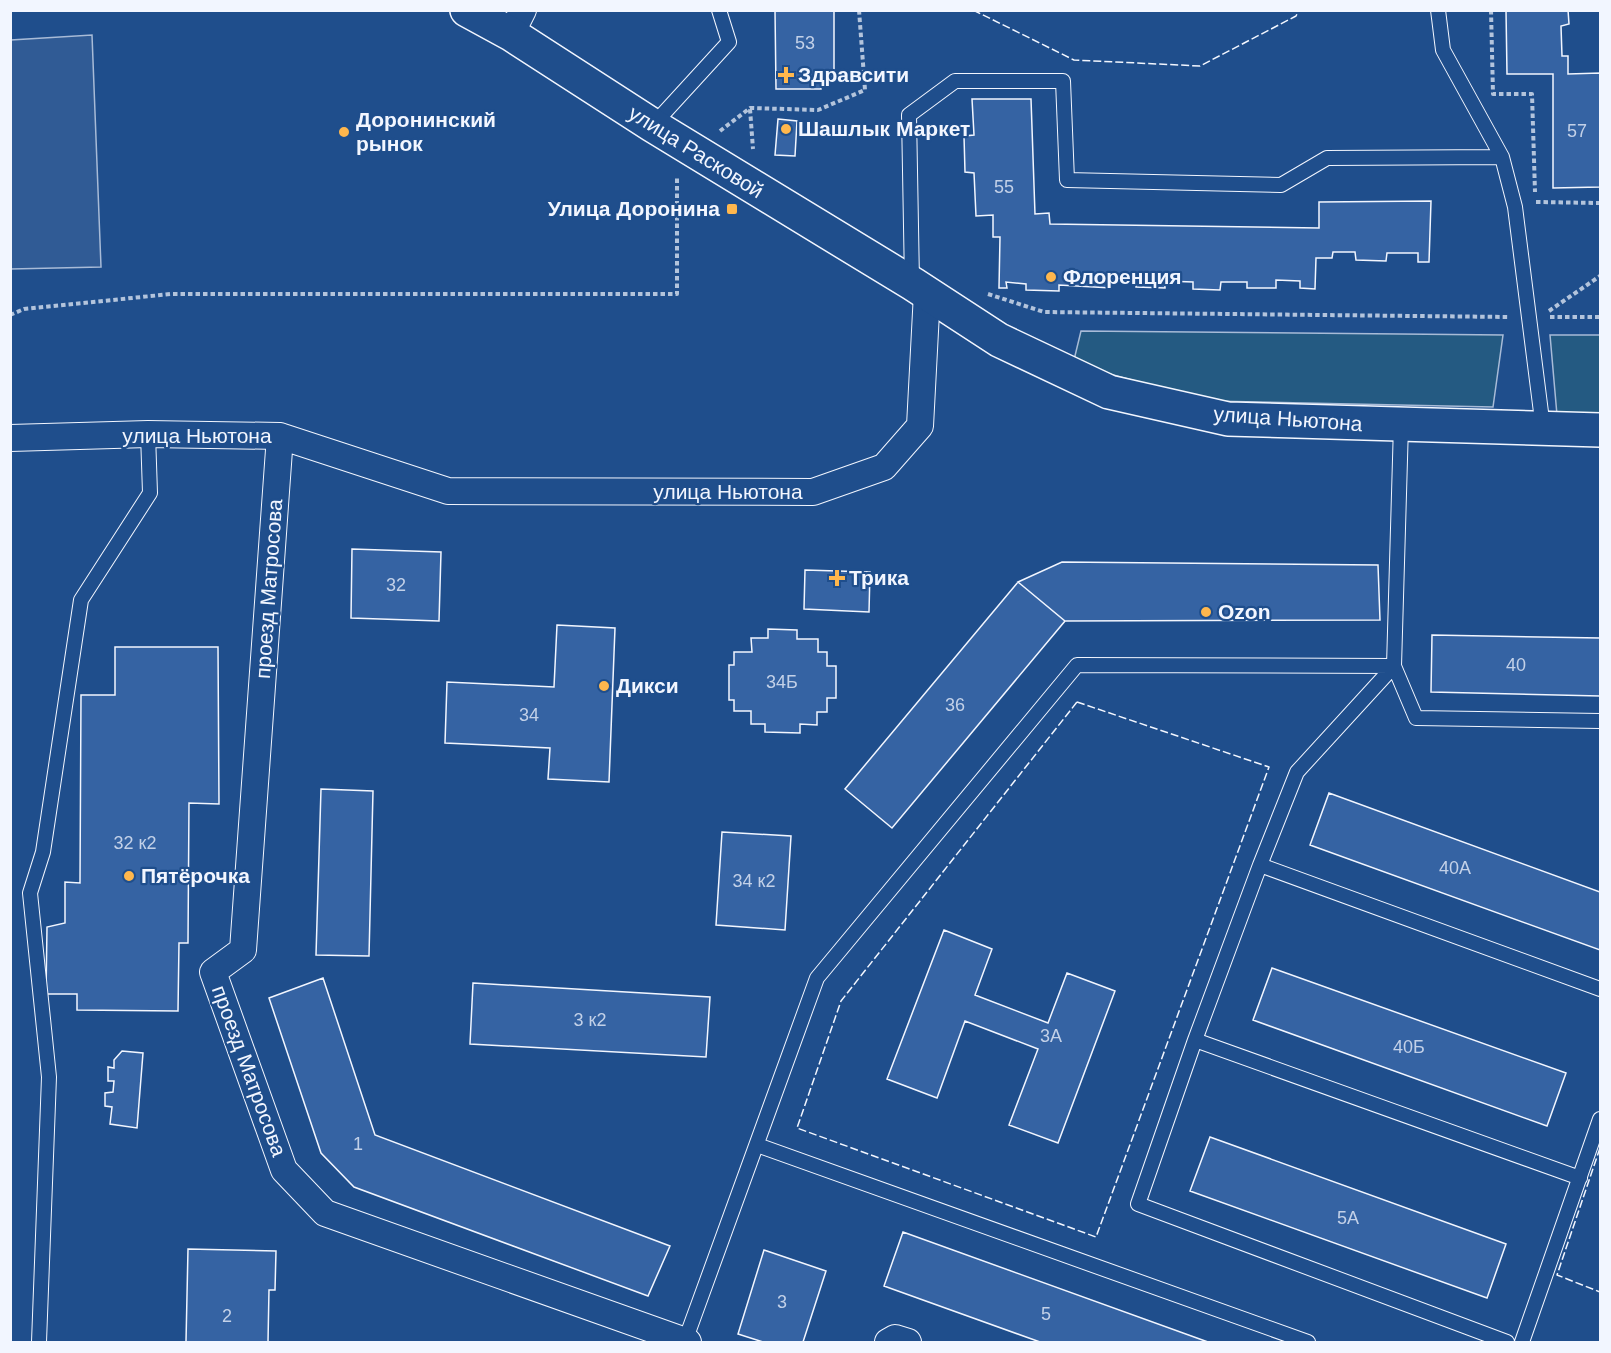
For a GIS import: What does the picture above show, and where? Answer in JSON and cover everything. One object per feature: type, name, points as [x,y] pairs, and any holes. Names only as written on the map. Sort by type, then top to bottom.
[{"type":"main road","name":"улица Расковой","points":[[467,10],[517,22],[652,125],[920,289]]},
{"type":"main road","name":"улица Ньютона","points":[[920,289],[999,340],[1109,392],[1228,419],[1600,430]]},
{"type":"street","name":"улица Ньютона","points":[[10,438],[148,435],[280,436],[448,491],[813,492],[884,467],[920,426],[920,289]]},
{"type":"street","name":"проезд Матросова","points":[[280,436],[243,950],[213,972],[284,1170],[325,1213],[685,1342]]},
{"type":"street","points":[[888,1342],[895,1338],[908,1342]]},
{"type":"lane","points":[[652,125],[729,42],[719,10]]},
{"type":"lane","points":[[1438,10],[1443,50],[1502,157],[1515,207],[1535,317],[1543,428]]},
{"type":"lane","points":[[920,289],[909,115],[955,81],[1063,81],[1067,180],[1281,185],[1327,158],[1502,157]]},
{"type":"lane","points":[[1401,425],[1394,666],[1416,718],[1600,721]]},
{"type":"lane","points":[[39,1342],[49,1077],[30,893],[43,852],[81,600],[150,493],[148,435]]},
{"type":"lane","points":[[685,1342],[817,978],[1077,665],[1394,666]]},
{"type":"lane","points":[[1394,666],[1297,772],[1195,1040],[1138,1204],[1507,1342]]},
{"type":"lane","points":[[1260,865],[1600,989]]},
{"type":"lane","points":[[1195,1040],[1580,1178]]},
{"type":"lane","points":[[1522,1342],[1600,1119]]},
{"type":"lane","points":[[757,1145],[1308,1342]]},
{"type":"path","points":[[10,315],[24,309],[171,294],[677,294],[677,177],[693,151],[750,108],[818,110],[864,90],[859,10]]},
{"type":"path","points":[[1491,10],[1493,94],[1532,94],[1536,203],[1600,203]]},
{"type":"path","points":[[750,108],[753,150],[759,158]]},
{"type":"path","points":[[1535,317],[1600,276]]},
{"type":"path","points":[[983,292],[1044,312],[1600,317]]},
{"type":"shaded area","points":[[92,35],[101,267],[11,269],[11,40]]},
{"type":"shaded area","points":[[1081,331],[1503,335],[1493,407],[1209,401],[1073,364]]},
{"type":"shaded area","points":[[1550,335],[1600,335],[1600,415],[1557,415]]},
{"type":"building","points":[[775,10],[834,10],[834,76],[821,76],[821,89],[776,89]]},
{"type":"building","points":[[1506,10],[1568,10],[1569,24],[1561,26],[1562,56],[1568,56],[1568,74],[1600,73],[1600,187],[1553,188],[1553,74],[1507,74]]},
{"type":"building","points":[[972,99],[1031,99],[1035,214],[1049,213],[1050,224],[1319,228],[1319,202],[1431,201],[1429,262],[1418,262],[1418,253],[1387,253],[1386,261],[1356,260],[1355,252],[1333,252],[1332,258],[1316,258],[1315,289],[1300,288],[1300,281],[1276,280],[1276,288],[1247,288],[1247,282],[1221,282],[1220,290],[1193,289],[1193,282],[1165,281],[1165,288],[1136,287],[1136,280],[1111,279],[1111,288],[1059,285],[1059,291],[1026,290],[1026,284],[1006,282],[1007,288],[999,288],[1000,237],[993,237],[993,215],[976,216],[974,173],[965,172],[964,136],[974,135]]},
{"type":"building","points":[[778,119],[797,121],[795,156],[775,155]]},
{"type":"building","points":[[352,549],[441,552],[439,621],[351,618]]},
{"type":"building","points":[[1062,562],[1378,565],[1380,620],[1065,621],[1018,582]]},
{"type":"building","points":[[805,570],[870,572],[869,612],[804,609]]},
{"type":"building","points":[[1018,582],[1065,621],[892,828],[845,789]]},
{"type":"building","points":[[557,625],[615,628],[609,782],[548,779],[550,748],[445,743],[447,682],[554,687]]},
{"type":"building","points":[[768,629],[797,630],[797,639],[818,639],[818,652],[827,652],[827,666],[836,666],[836,698],[827,698],[827,712],[817,712],[817,725],[800,724],[800,733],[765,732],[765,724],[751,724],[751,711],[734,711],[734,700],[729,700],[729,665],[734,665],[734,652],[752,652],[751,638],[768,638]]},
{"type":"building","points":[[1432,635],[1600,638],[1600,696],[1431,692]]},
{"type":"building","points":[[115,647],[218,647],[219,804],[189,803],[188,943],[179,943],[178,1011],[77,1010],[77,994],[46,994],[47,927],[65,923],[65,882],[80,883],[81,695],[115,695]]},
{"type":"building","points":[[321,789],[373,791],[369,956],[316,955]]},
{"type":"building","points":[[1329,793],[1600,892],[1600,950],[1310,845]]},
{"type":"building","points":[[722,832],[791,836],[785,930],[716,925]]},
{"type":"building","points":[[944,930],[992,949],[975,995],[1048,1023],[1067,973],[1115,991],[1058,1143],[1009,1125],[1038,1049],[965,1021],[937,1098],[887,1079]]},
{"type":"building","points":[[1272,968],[1566,1073],[1547,1126],[1253,1020]]},
{"type":"building","points":[[323,978],[375,1135],[670,1246],[648,1296],[354,1187],[321,1153],[269,998]]},
{"type":"building","points":[[473,983],[710,997],[706,1057],[470,1044]]},
{"type":"building","points":[[122,1051],[143,1053],[137,1128],[110,1124],[112,1107],[105,1106],[105,1093],[113,1092],[114,1081],[108,1081],[108,1067],[114,1068],[114,1060]]},
{"type":"building","points":[[1210,1137],[1506,1244],[1487,1298],[1190,1191]]},
{"type":"building","points":[[903,1232],[1208,1342],[1040,1342],[884,1286]]},
{"type":"building","points":[[188,1249],[276,1251],[275,1290],[269,1290],[268,1342],[186,1342]]},
{"type":"building","points":[[764,1250],[826,1271],[803,1342],[763,1342],[738,1334]]},
{"type":"fence","points":[[973,10],[1074,60],[1200,66],[1296,16],[1299,10]]},
{"type":"fence","points":[[1077,702],[1269,767],[1096,1237],[797,1128],[841,1001],[1077,702]]},
{"type":"fence","points":[[1600,1148],[1557,1275],[1600,1292]]},
{"type":"place","name":"Здравсити","points":[[786,75]]},
{"type":"place","name":"Шашлык Маркет","points":[[786,129]]},
{"type":"place","name":"Доронинский рынок","points":[[344,132]]},
{"type":"place","name":"Улица Доронина","points":[[732,209]]},
{"type":"place","name":"Флоренция","points":[[1051,277]]},
{"type":"place","name":"Трика","points":[[837,578]]},
{"type":"place","name":"Ozon","points":[[1206,612]]},
{"type":"place","name":"Дикси","points":[[604,686]]},
{"type":"place","name":"Пятёрочка","points":[[129,876]]}]
